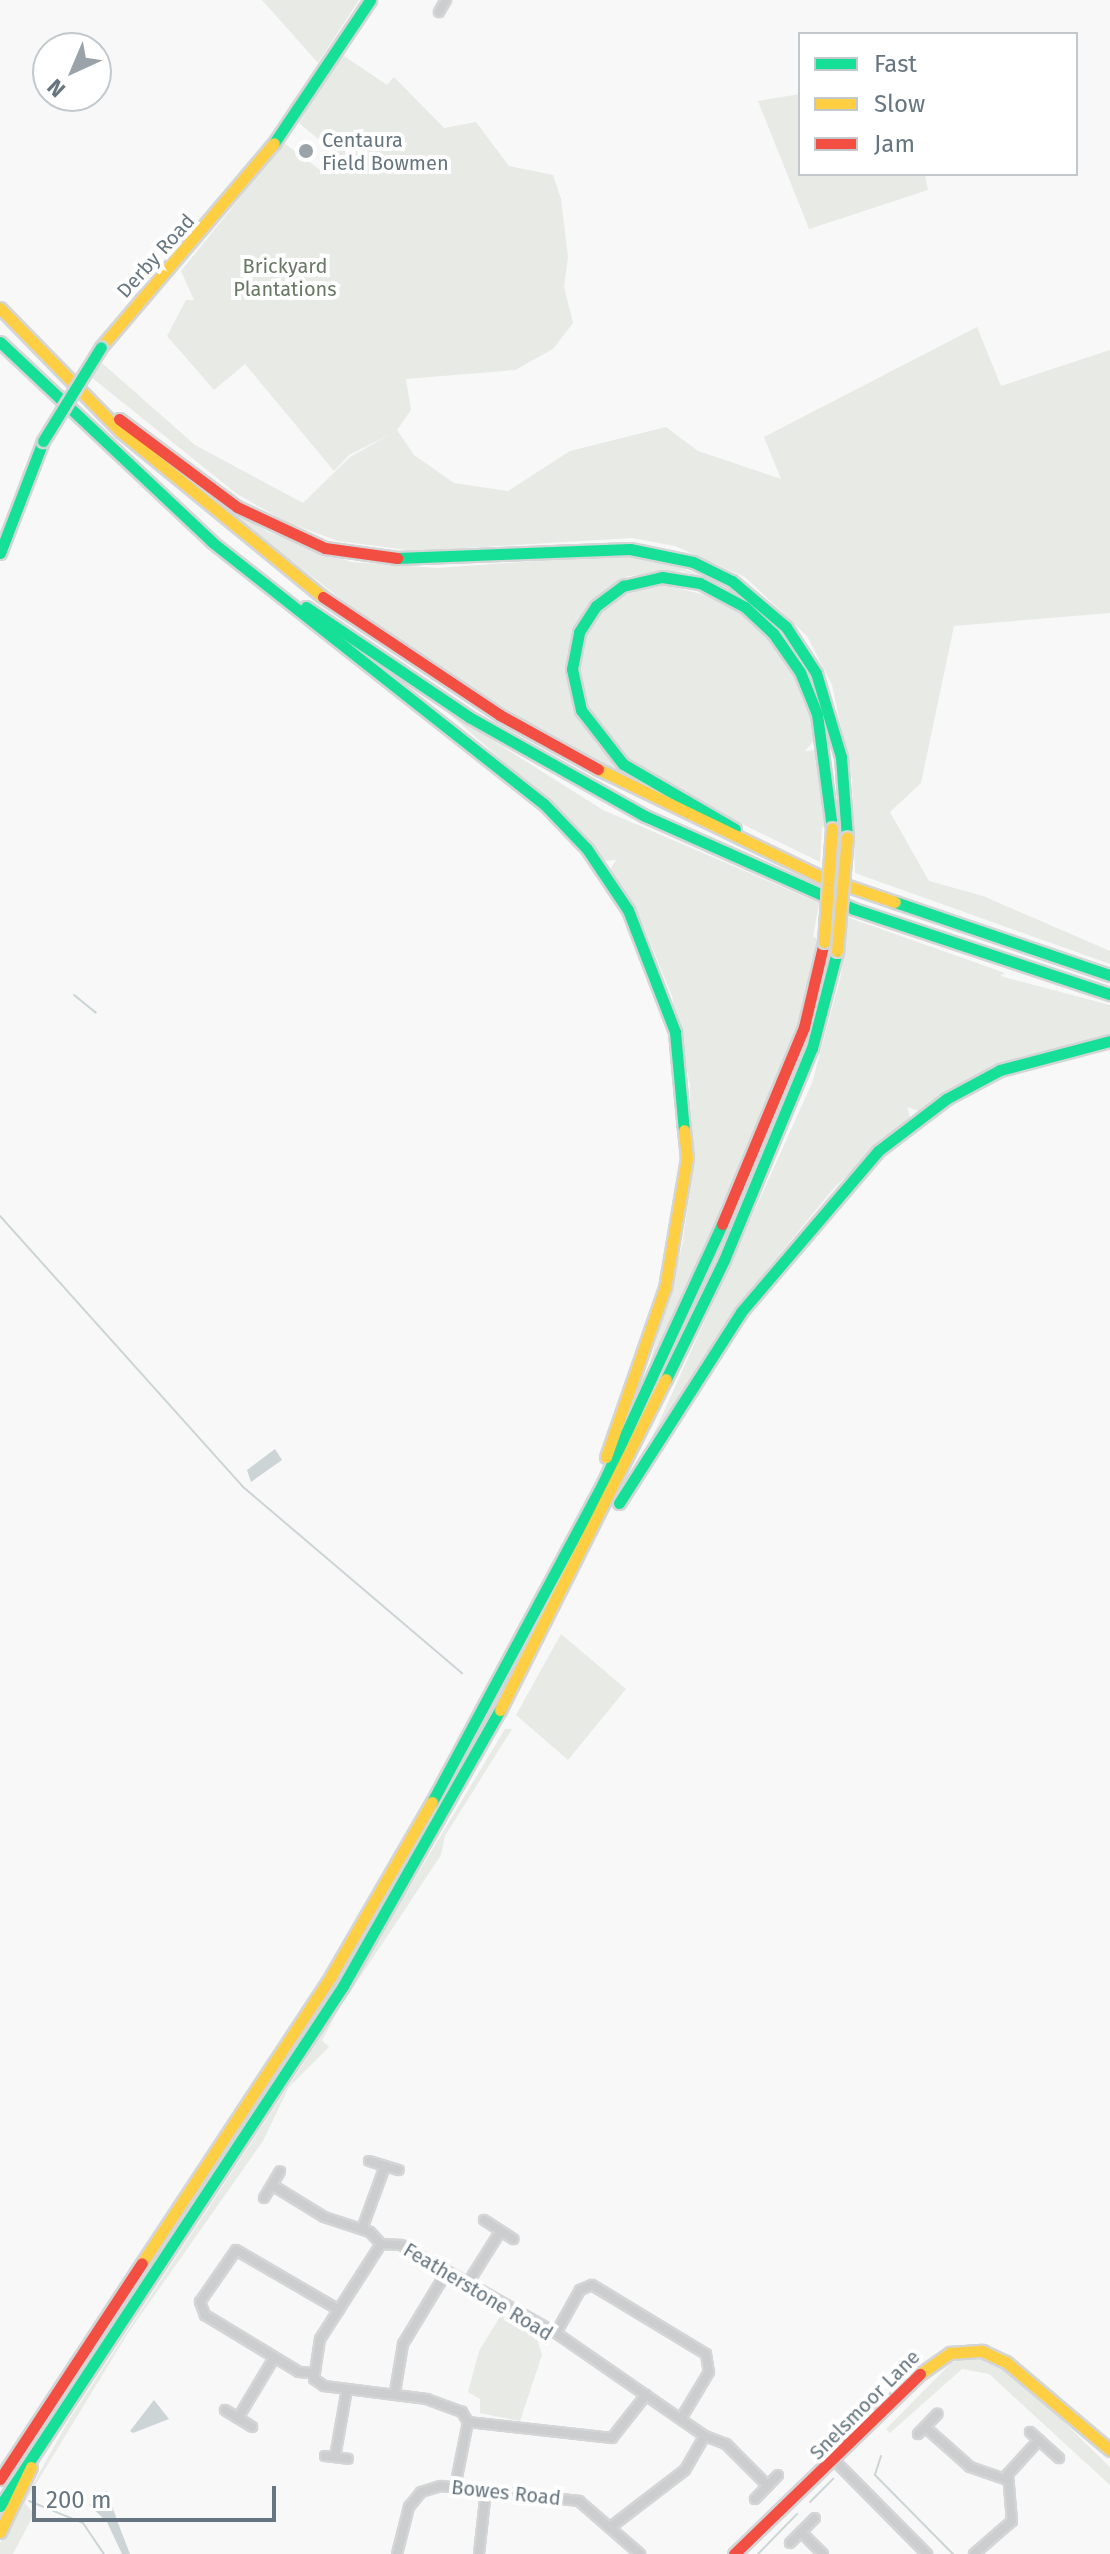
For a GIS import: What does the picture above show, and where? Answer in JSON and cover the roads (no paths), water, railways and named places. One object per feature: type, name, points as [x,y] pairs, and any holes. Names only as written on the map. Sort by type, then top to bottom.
[{"type":"main road","name":"Derby Road","points":[[0,553],[43,441],[101,347],[259,166],[370,0]]},
{"type":"main road","points":[[0,308],[86,396],[249,541],[443,680],[639,793],[819,876],[1110,975]]},
{"type":"main road","points":[[0,342],[119,457],[260,583],[544,804],[611,882],[656,969],[682,1064],[685,1184],[649,1341],[575,1532]]},
{"type":"main road","points":[[86,396],[237,507],[325,548],[416,561],[630,549],[693,562],[732,581],[786,627],[820,681],[841,757],[847,837],[837,951],[797,1088],[707,1300],[582,1561]]},
{"type":"main road","points":[[119,457],[375,656],[597,791],[854,909],[1110,994]]},
{"type":"main road","points":[[0,2479],[331,1976],[435,1799],[645,1397],[751,1162],[804,1027],[824,942],[832,828],[828,763],[812,700],[786,650],[759,619],[723,593],[675,577],[631,583],[596,606],[579,632],[572,669],[581,710],[595,734],[657,787],[819,876]]},
{"type":"main road","points":[[0,2506],[343,1986],[582,1561],[741,1312],[867,1161],[908,1125],[972,1083],[1036,1057],[1110,1041]]},
{"type":"main road","name":"Snelsmoor Lane","points":[[734,2554],[835,2461],[932,2363],[972,2350],[1017,2370],[1110,2450]]},
{"type":"main road","points":[[0,2532],[42,2441]]},
{"type":"street","points":[[439,12],[446,0]]},
{"type":"street","points":[[369,2161],[399,2170]]},
{"type":"street","points":[[362,2229],[385,2166]]},
{"type":"street","points":[[264,2198],[280,2171]]},
{"type":"street","points":[[272,2185],[324,2217],[362,2229],[381,2244]]},
{"type":"street","points":[[484,2220],[513,2239]]},
{"type":"street","points":[[466,2286],[500,2232]]},
{"type":"street","name":"Featherstone Road","points":[[312,2373],[320,2339],[381,2244],[401,2245],[466,2286],[556,2333],[682,2417],[705,2436],[726,2444],[768,2486]]},
{"type":"street","points":[[339,2310],[241,2251],[232,2252],[200,2310],[274,2358],[312,2373],[318,2383],[347,2389],[395,2392],[458,2410],[468,2422],[612,2438],[646,2395]]},
{"type":"street","points":[[395,2392],[403,2344],[446,2273]]},
{"type":"street","points":[[556,2333],[580,2290],[592,2285],[706,2354],[709,2372],[682,2417]]},
{"type":"street","points":[[238,2418],[274,2358]]},
{"type":"street","points":[[335,2457],[347,2389]]},
{"type":"street","points":[[225,2410],[252,2427]]},
{"type":"street","points":[[937,2414],[921,2431],[970,2467],[1007,2480]]},
{"type":"street","points":[[455,2487],[468,2422]]},
{"type":"street","points":[[1030,2432],[1059,2458]]},
{"type":"street","points":[[612,2526],[685,2470],[705,2436]]},
{"type":"street","points":[[974,2554],[1013,2520],[1007,2480],[1039,2440]]},
{"type":"street","points":[[325,2456],[348,2459]]},
{"type":"street","points":[[835,2461],[927,2554]]},
{"type":"street","points":[[755,2499],[778,2475]]},
{"type":"street","name":"Bowes Road","points":[[397,2554],[414,2499],[429,2488],[455,2487],[579,2501],[612,2526],[640,2554]]},
{"type":"street","points":[[479,2554],[486,2491]]},
{"type":"street","points":[[790,2543],[815,2518]]},
{"type":"street","points":[[801,2532],[823,2554]]},
{"type":"waterway","points":[[74,995],[96,1013]]},
{"type":"waterway","points":[[0,1216],[242,1486],[462,1673]]},
{"type":"waterway","points":[[881,2456],[875,2475],[953,2554]]},
{"type":"waterway","points":[[810,2502],[833,2479]]},
{"type":"waterway","points":[[29,2501],[83,2523],[104,2554]]},
{"type":"waterway","points":[[758,2554],[797,2514]]},
{"type":"place","name":"Centaura Field Bowmen","points":[[306,151]]},
{"type":"park label","name":"Brickyard Plantations","points":[[285,278]]}]
